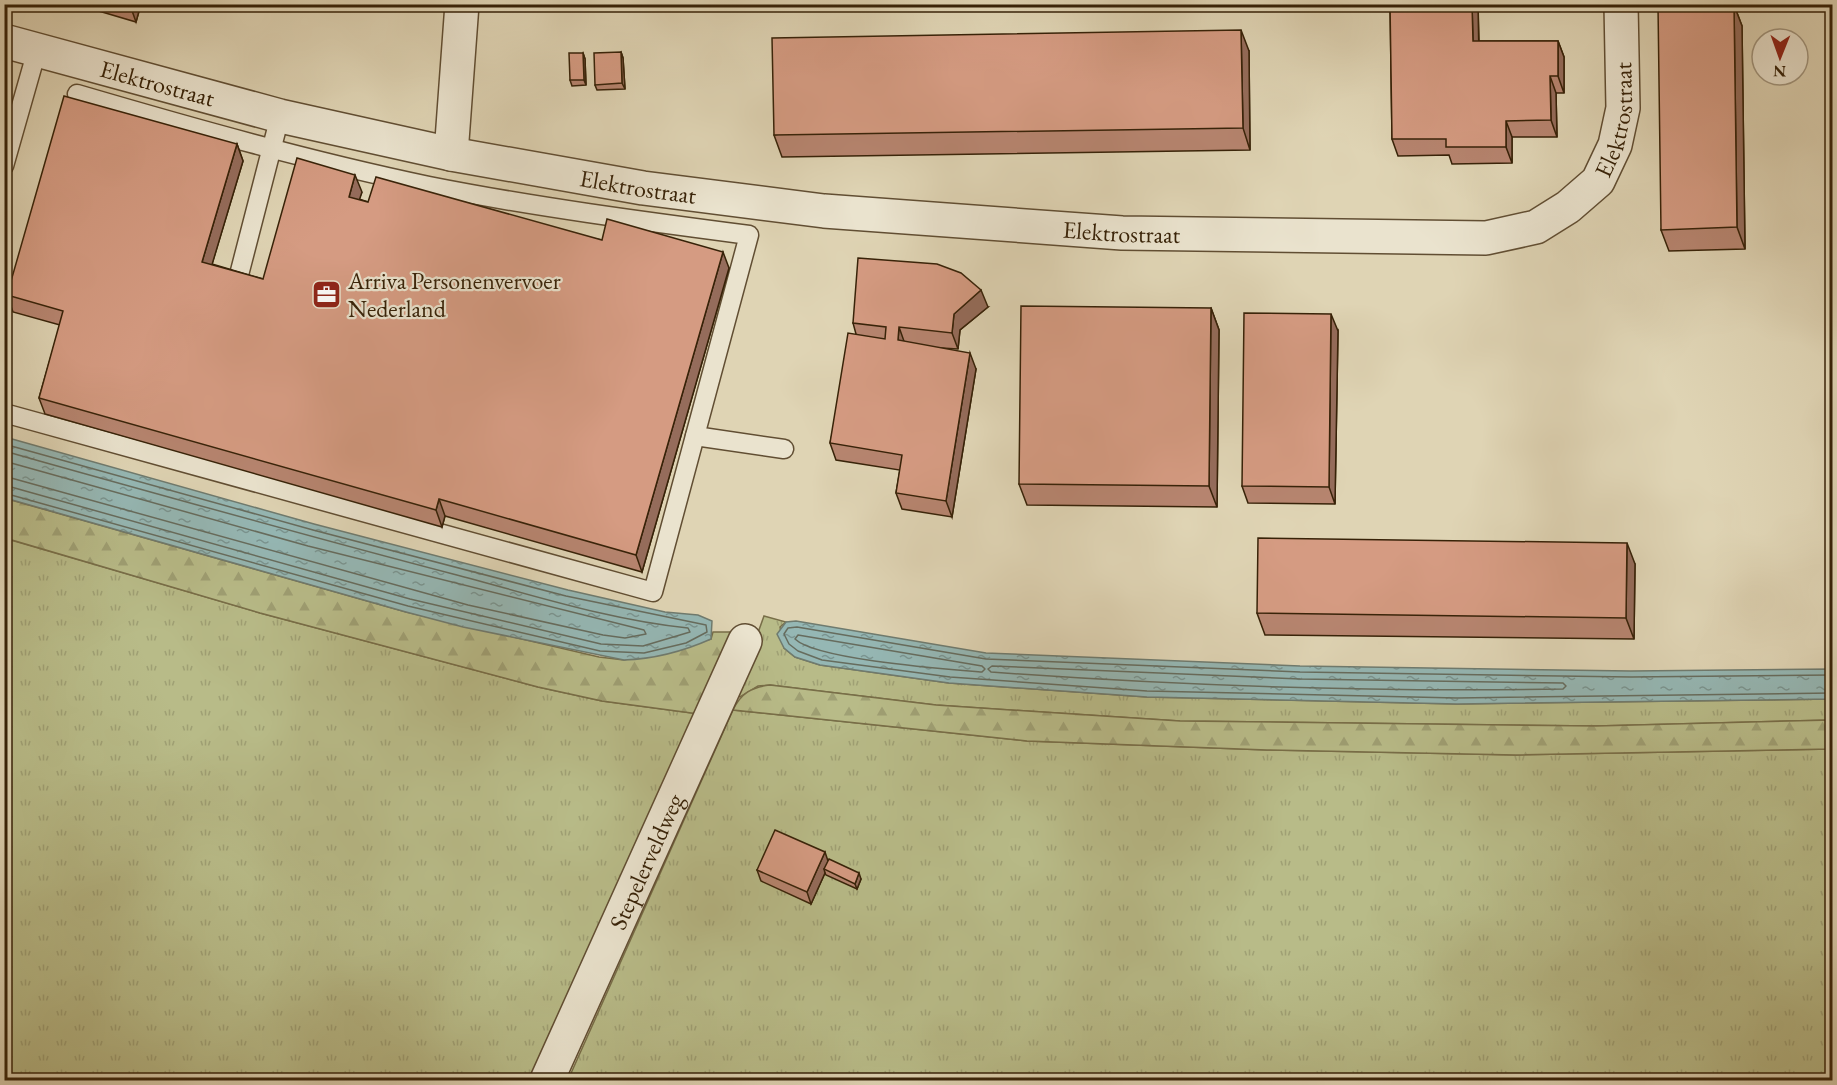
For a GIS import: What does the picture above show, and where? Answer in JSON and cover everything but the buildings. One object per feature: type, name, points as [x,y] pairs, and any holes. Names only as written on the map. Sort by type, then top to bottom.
[{"type":"street","points":[[451,154],[462,4]]},
{"type":"street","name":"Elektrostraat","points":[[4,41],[280,116],[451,154],[642,188],[824,211],[1122,233],[1486,238],[1536,227],[1569,207],[1598,181],[1615,145],[1623,108],[1621,4]]},
{"type":"street","name":"Stepelerveldweg","points":[[547,1080],[745,641]]},
{"type":"lane","points":[[4,166],[37,50]]},
{"type":"lane","points":[[147,115],[155,83]]},
{"type":"lane","points":[[4,413],[652,592],[749,235],[431,186],[273,150],[77,94]]},
{"type":"lane","points":[[240,271],[280,116]]},
{"type":"lane","points":[[431,186],[451,154]]},
{"type":"lane","points":[[565,208],[571,175]]},
{"type":"lane","points":[[695,436],[784,449]]},
{"type":"green space","points":[[4,498],[406,612],[599,657],[624,660],[711,639],[713,632],[738,632],[699,714],[602,701],[538,687],[260,613],[5,538]]},
{"type":"green space","points":[[4,538],[260,613],[538,687],[602,701],[699,714],[534,1080],[5,1080]]},
{"type":"green space","points":[[764,616],[786,622],[780,627],[784,648],[795,657],[820,665],[949,683],[1147,697],[1457,704],[1832,699],[1832,720],[1596,726],[1180,721],[936,705],[770,685],[758,686],[740,697],[737,691]]},
{"type":"green space","points":[[770,685],[936,705],[1180,721],[1596,726],[1832,720],[1832,749],[1516,755],[1267,750],[1027,741],[733,710],[748,692]]},
{"type":"green space","points":[[733,710],[1027,741],[1267,750],[1516,755],[1832,749],[1832,1080],[568,1080]]},
{"type":"water","points":[[5,437],[314,524],[568,590],[665,612],[698,615],[712,621],[711,639],[669,654],[624,660],[463,627],[5,498]]},
{"type":"water","points":[[796,621],[986,653],[1300,666],[1631,671],[1832,669],[1832,699],[1457,704],[1147,697],[949,683],[820,665],[795,657],[784,648],[777,634],[786,622]]},
{"type":"place","name":"Arriva Personenvervoer Nederland","points":[[327,294]]}]
